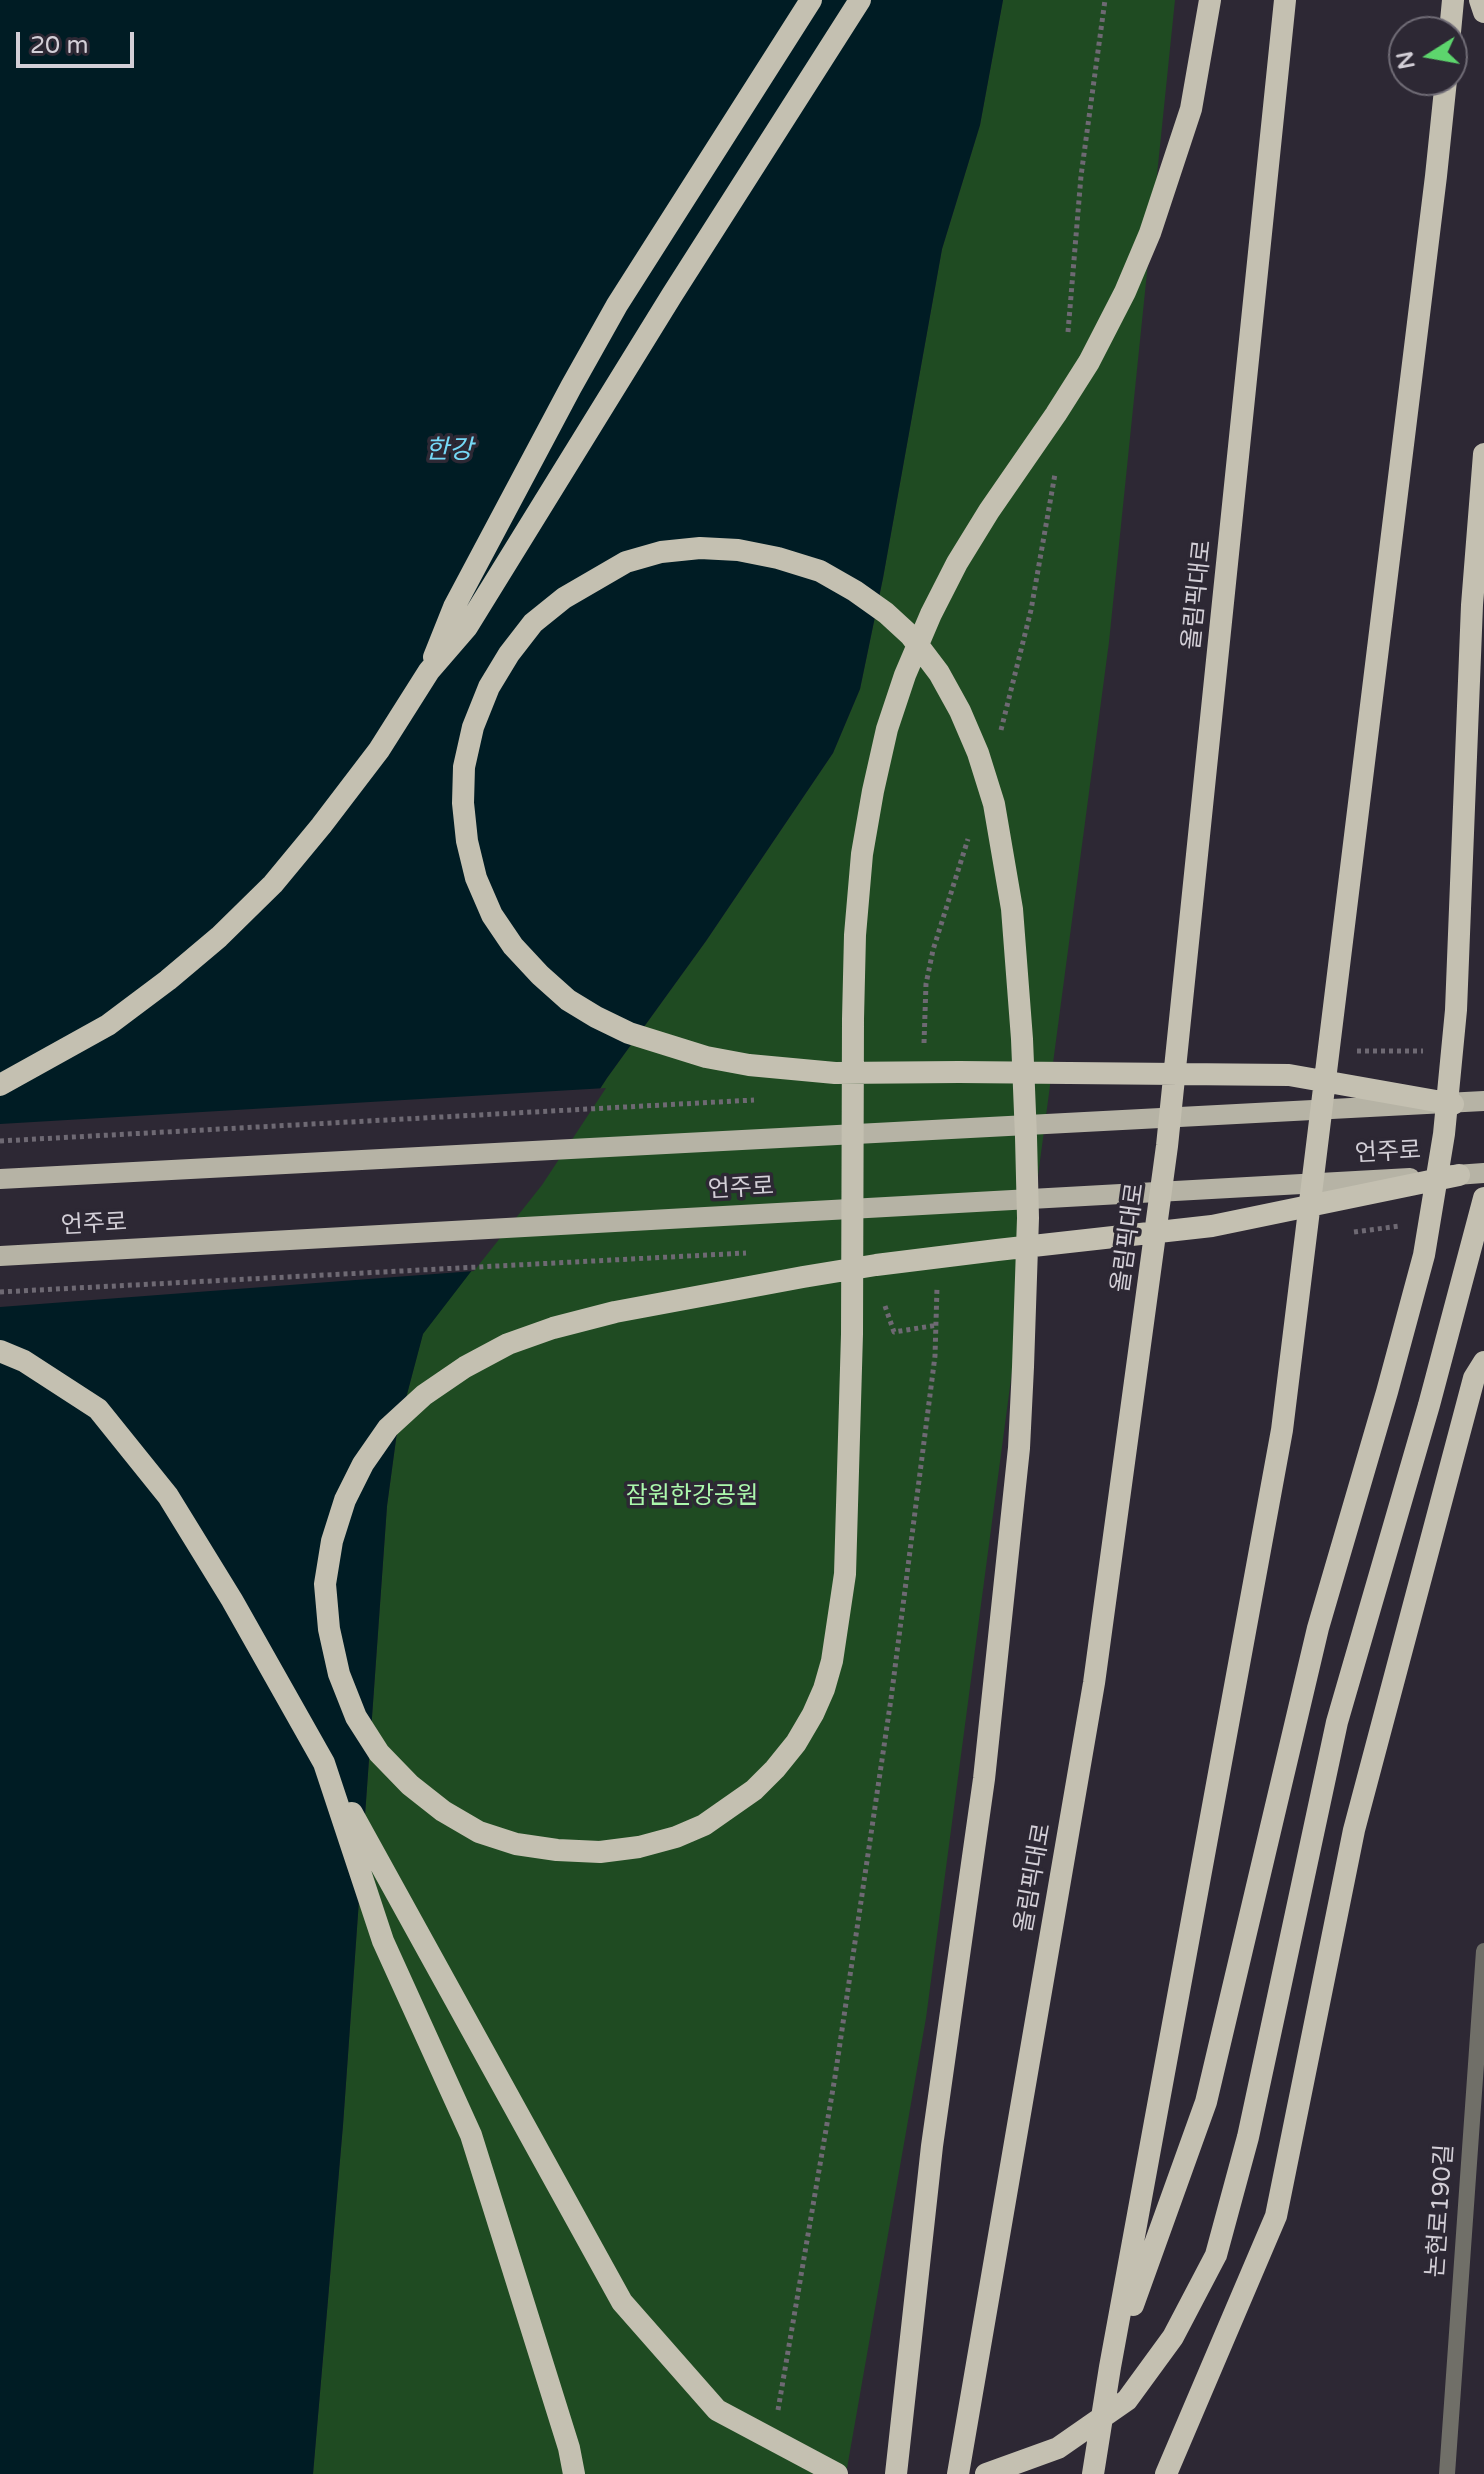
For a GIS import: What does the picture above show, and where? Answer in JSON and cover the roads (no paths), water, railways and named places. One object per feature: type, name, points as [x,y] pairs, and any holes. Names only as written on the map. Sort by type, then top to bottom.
[{"type":"highway","points":[[429,671],[454,607],[617,305],[811,0]]},
{"type":"highway","points":[[0,1085],[108,1025],[219,937],[273,884],[321,826],[379,750],[429,671],[467,627],[672,295],[860,0]]},
{"type":"highway","points":[[1210,0],[1191,109],[1175,164],[1135,268],[1089,362],[989,511],[931,614],[905,675],[887,729],[862,854],[855,935],[853,1019],[853,1066],[853,1082],[853,1145],[853,1161],[853,1224],[853,1239],[853,1255],[853,1271],[853,1302],[845,1574],[832,1661],[813,1714],[796,1743],[775,1769],[754,1790],[717,1817],[676,1837],[639,1847],[600,1852],[516,1844],[479,1832],[443,1811],[410,1785],[379,1753],[356,1717],[339,1674],[329,1629],[325,1584],[332,1541],[345,1500],[363,1464],[388,1428],[424,1395],[465,1367],[508,1344],[553,1328],[615,1312],[846,1269],[861,1267],[981,1251],[1212,1226],[1459,1175]]},
{"type":"highway","name":"올림픽대로","points":[[958,2474],[1094,1683],[1167,1146],[1285,0]]},
{"type":"highway","points":[[1480,0],[1484,12]]},
{"type":"highway","points":[[1093,2474],[1282,1430],[1444,96]]},
{"type":"highway","points":[[1110,2367],[1206,2102],[1318,1628],[1424,1255],[1444,1134],[1456,1010],[1472,605],[1484,454]]},
{"type":"highway","points":[[896,2474],[932,2146],[984,1779],[1019,1448],[1028,1218],[1025,1095],[1024,1081],[1023,1067],[1022,1039],[1012,909],[994,804],[978,753],[960,711],[939,673],[911,636],[886,613],[820,571],[751,553],[700,548],[661,552],[626,562],[564,598],[533,623],[489,687],[473,727],[464,767],[463,803],[467,841],[476,878],[492,915],[513,946],[568,1000],[596,1017],[665,1046],[749,1065],[835,1073],[959,1072],[1022,1073],[1037,1073],[1084,1073],[1100,1073],[1226,1074],[1289,1075],[1453,1104]]},
{"type":"highway","points":[[986,2474],[1058,2448],[1127,2400],[1173,2337],[1216,2255],[1248,2137],[1337,1722],[1429,1405],[1484,1198]]},
{"type":"highway","points":[[0,1351],[24,1361],[98,1409],[168,1496],[232,1600],[324,1763],[622,2302],[717,2410],[837,2474]]},
{"type":"highway","points":[[1166,2474],[1276,2216],[1354,1830],[1474,1378],[1484,1362]]},
{"type":"highway","points":[[324,1763],[383,1941],[471,2135],[569,2448],[574,2474]]},
{"type":"main road","name":"언주로","points":[[0,1179],[1484,1101]]},
{"type":"main road","name":"언주로","points":[[0,1256],[1484,1173]]},
{"type":"lane","name":"논현로190길","points":[[1447,2474],[1484,1951]]},
{"type":"water","name":"한강","points":[[0,0],[1003,0],[980,125],[942,249],[860,689],[833,753],[706,941],[607,1078],[539,1183],[423,1334],[397,1432],[387,1506],[343,2125],[313,2474],[0,2474]]},
{"type":"park label","name":"잠원한강공원","points":[[692,1497]]}]
